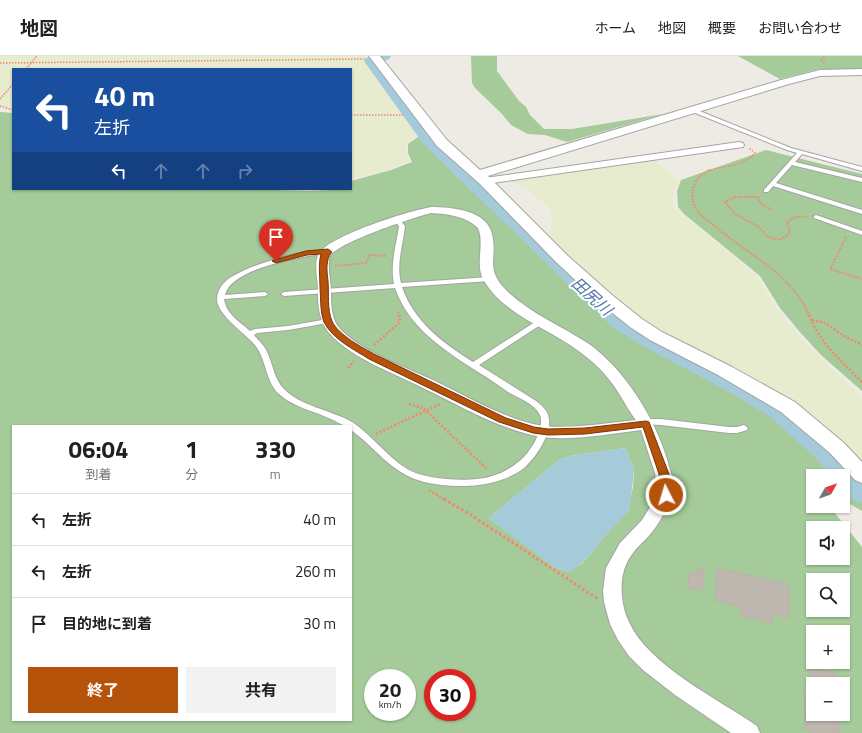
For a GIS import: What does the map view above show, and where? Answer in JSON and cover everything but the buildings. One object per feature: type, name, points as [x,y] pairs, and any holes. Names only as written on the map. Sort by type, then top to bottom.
[{"type":"street","points":[[374,56],[417,113],[442,142],[481,178],[562,259],[619,310],[656,336],[726,370],[788,407],[837,448],[862,475]]},
{"type":"street","points":[[481,178],[692,110],[820,74],[851,71],[862,72]]},
{"type":"street","points":[[481,178],[739,145]]},
{"type":"street","points":[[645,423],[585,431],[533,430],[502,420],[365,353],[337,333],[328,321],[326,313],[323,265],[324,255],[343,242],[409,215],[432,210],[459,214],[480,222],[485,228],[487,241],[486,262],[488,277],[514,306],[575,342],[596,357],[626,392],[645,423],[664,474],[666,495],[656,514],[626,547],[618,561],[612,581],[615,607],[624,634],[640,653],[667,677],[748,733]]},
{"type":"lane","points":[[692,110],[801,152],[862,169]]},
{"type":"lane","points":[[766,190],[801,152]]},
{"type":"lane","points":[[791,163],[862,180]]},
{"type":"lane","points":[[772,184],[862,211]]},
{"type":"lane","points":[[816,217],[862,233]]},
{"type":"lane","points":[[352,427],[403,470],[420,477],[442,482],[473,483],[484,482],[496,478],[516,468],[531,458],[543,431],[545,422],[544,414],[537,407],[436,341],[414,316],[398,286],[396,265],[402,226],[397,220]]},
{"type":"lane","points":[[328,252],[306,253],[286,258],[236,276],[222,290],[221,297],[223,309],[249,334],[263,351],[272,379],[276,386],[292,399],[350,425]]},
{"type":"lane","points":[[284,294],[490,279]]},
{"type":"lane","points":[[221,297],[266,294]]},
{"type":"lane","points":[[249,334],[255,331],[295,327],[328,321]]},
{"type":"lane","points":[[473,365],[541,322]]},
{"type":"lane","points":[[645,423],[661,422],[729,430],[744,428]]},
{"type":"path","points":[[27,68],[37,56]]},
{"type":"path","points":[[0,63],[363,60],[374,56]]},
{"type":"path","points":[[0,99],[12,85]]},
{"type":"path","points":[[0,106],[12,110]]},
{"type":"path","points":[[352,115],[417,113]]},
{"type":"path","points":[[739,145],[755,153],[742,164],[705,170],[697,178],[692,194],[698,211],[759,260],[796,293],[803,302],[815,329],[827,345],[862,382]]},
{"type":"path","points":[[766,190],[757,197],[734,197],[729,198],[725,202],[731,212],[759,227],[761,232],[766,237],[777,240],[785,239],[790,233],[787,222],[791,219],[816,217]]},
{"type":"path","points":[[757,197],[762,205],[772,210]]},
{"type":"path","points":[[846,237],[830,269],[862,279]]},
{"type":"path","points":[[323,265],[366,263],[370,255],[397,256]]},
{"type":"path","points":[[365,353],[400,322],[398,311],[399,304],[406,302]]},
{"type":"path","points":[[811,320],[821,321],[830,325],[842,335],[862,345]]},
{"type":"path","points":[[367,439],[453,397]]},
{"type":"path","points":[[410,404],[423,408],[427,411],[496,478]]},
{"type":"path","points":[[426,489],[471,515],[591,594],[615,607]]},
{"type":"green space","points":[[0,56],[366,56],[367,61],[416,136],[406,144],[410,161],[389,169],[352,179],[352,68],[12,68],[12,111],[0,108]]},
{"type":"green space","points":[[471,56],[497,56],[497,71],[519,101],[526,107],[530,115],[544,129],[572,129],[663,114],[567,142],[545,135],[528,134],[511,125],[501,113],[475,88],[472,83]]},
{"type":"green space","points":[[738,56],[862,56],[862,70],[819,69],[780,79]]},
{"type":"green space","points":[[0,112],[12,113],[12,190],[352,190],[352,181],[391,170],[412,162],[408,153],[408,144],[425,132],[456,165],[584,287],[754,391],[795,421],[848,469],[806,469],[806,513],[835,513],[841,521],[806,521],[806,565],[850,565],[850,532],[862,547],[862,733],[0,733]],"holes":[[[625,448],[634,469],[633,487],[628,511],[600,541],[591,554],[581,564],[569,572],[554,567],[489,518],[559,460],[570,456]]]},
{"type":"green space","points":[[766,150],[862,174],[862,391],[821,355],[799,331],[780,308],[760,276],[684,214],[678,207],[677,191],[681,180]]},
{"type":"green space","points":[[654,159],[678,180],[673,196],[674,207],[756,275],[775,307],[793,329],[818,356],[862,397],[862,464],[791,401],[747,374],[648,324],[625,306],[552,241],[549,236],[553,221],[549,208],[529,191],[509,180]]},
{"type":"green space","points":[[850,471],[862,486],[862,511],[850,504]]},
{"type":"water","points":[[625,448],[634,469],[630,507],[625,515],[600,541],[591,554],[574,570],[569,572],[554,567],[489,518],[559,460],[570,456]]},
{"type":"waterway","name":"田尻川","points":[[384,56],[371,61],[430,141],[591,296],[620,322],[651,341],[749,392],[779,411],[824,450],[862,493]]},
{"type":"route","points":[[276,261],[306,253],[328,252],[324,255],[323,265],[326,313],[329,323],[337,333],[372,357],[502,420],[533,430],[548,432],[585,431],[646,424],[664,474],[666,495]]}]
